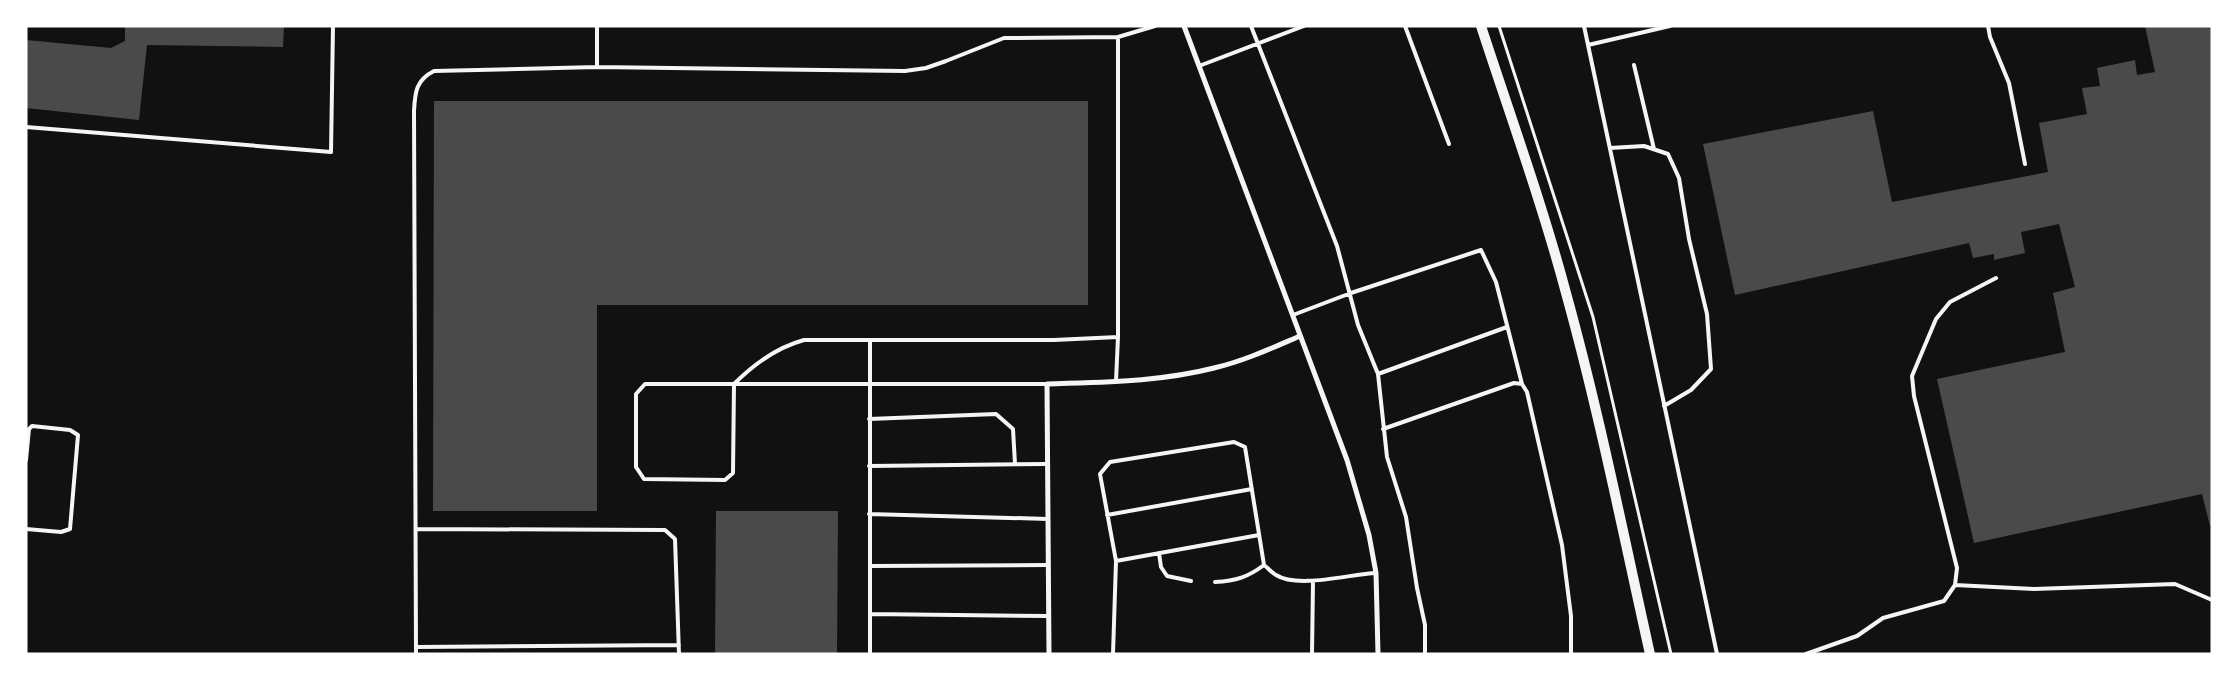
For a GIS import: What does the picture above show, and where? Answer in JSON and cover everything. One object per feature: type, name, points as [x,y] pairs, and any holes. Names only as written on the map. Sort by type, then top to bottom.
[{"type":"main road","points":[[1481,26],[1530,173],[1566,292],[1609,468],[1650,654]]},
{"type":"street","points":[[1184,26],[1347,460],[1369,534],[1376,573],[1378,654]]},
{"type":"street","points":[[1049,654],[1046,384],[1178,376],[1249,358],[1300,336]]},
{"type":"lane","points":[[26,127],[331,152],[333,26]]},
{"type":"lane","points":[[598,26],[598,67]]},
{"type":"lane","points":[[416,654],[414,111],[415,92],[418,82],[425,75],[434,71],[598,67],[905,71],[926,68],[1004,38],[1118,37],[1155,26]]},
{"type":"lane","points":[[1251,26],[1337,246],[1358,325],[1378,374],[1387,457],[1406,517],[1425,625],[1425,654]]},
{"type":"lane","points":[[1199,66],[1304,26]]},
{"type":"lane","points":[[1405,26],[1449,144]]},
{"type":"lane","points":[[1584,26],[1717,654]]},
{"type":"lane","points":[[1588,45],[1670,26]]},
{"type":"lane","points":[[1988,26],[2009,84],[2024,164]]},
{"type":"lane","points":[[1116,381],[1118,337],[1118,37]]},
{"type":"lane","points":[[1634,65],[1654,149]]},
{"type":"lane","points":[[1610,148],[1644,146],[1668,154],[1678,178],[1688,239],[1707,314],[1711,369],[1691,390],[1664,406]]},
{"type":"lane","points":[[1292,315],[1351,293],[1481,250],[1496,282],[1522,384],[1527,392],[1562,545],[1571,616],[1570,654]]},
{"type":"lane","points":[[1806,654],[1857,636],[1883,618],[1944,601],[1955,585],[1956,568],[1914,396],[1912,376],[1936,319],[1950,302],[1996,278]]},
{"type":"lane","points":[[1378,374],[1507,327]]},
{"type":"lane","points":[[1046,384],[734,384],[645,384],[636,394],[636,467],[644,479],[725,480],[733,473],[734,384],[749,369],[799,341],[1054,340],[1118,337]]},
{"type":"lane","points":[[870,340],[870,654]]},
{"type":"lane","points":[[1383,429],[1514,383],[1522,384]]},
{"type":"lane","points":[[869,418],[996,414],[1013,429],[1014,464]]},
{"type":"lane","points":[[26,460],[29,429],[32,426],[70,430],[78,435],[70,529],[61,532],[26,530]]},
{"type":"lane","points":[[1113,654],[1116,561],[1100,474],[1110,462],[1234,442],[1245,447],[1264,565],[1277,576],[1292,581],[1312,581],[1355,574],[1376,573]]},
{"type":"lane","points":[[869,466],[1047,464]]},
{"type":"lane","points":[[1108,515],[1252,489]]},
{"type":"lane","points":[[869,514],[1048,519]]},
{"type":"lane","points":[[416,529],[665,530],[675,539],[679,654]]},
{"type":"lane","points":[[1116,561],[1259,535]]},
{"type":"lane","points":[[1159,553],[1162,567],[1167,576],[1191,581]]},
{"type":"lane","points":[[870,566],[1048,565]]},
{"type":"lane","points":[[1215,582],[1234,581],[1249,576],[1264,565]]},
{"type":"lane","points":[[1312,581],[1312,654]]},
{"type":"lane","points":[[1955,585],[2034,589],[2175,584],[2212,600]]},
{"type":"lane","points":[[870,614],[1049,616]]},
{"type":"lane","points":[[416,647],[679,645]]},
{"type":"building","points":[[125,26],[284,26],[283,47],[147,45],[139,120],[26,108],[26,40],[111,48],[125,41]]},
{"type":"building","points":[[2145,26],[2212,26],[2212,525],[2210,526],[2202,494],[1974,543],[1937,379],[2065,352],[2053,293],[2075,287],[2059,224],[2021,232],[2025,253],[1994,260],[1994,254],[1973,258],[1969,243],[1735,295],[1703,144],[1873,111],[1892,202],[2048,172],[2039,123],[2087,114],[2082,88],[2100,86],[2097,68],[2135,60],[2137,75],[2155,72]]},
{"type":"building","points":[[434,101],[1088,101],[1088,305],[597,305],[597,511],[433,511]]},
{"type":"building","points":[[716,511],[838,511],[837,654],[715,654]]}]
